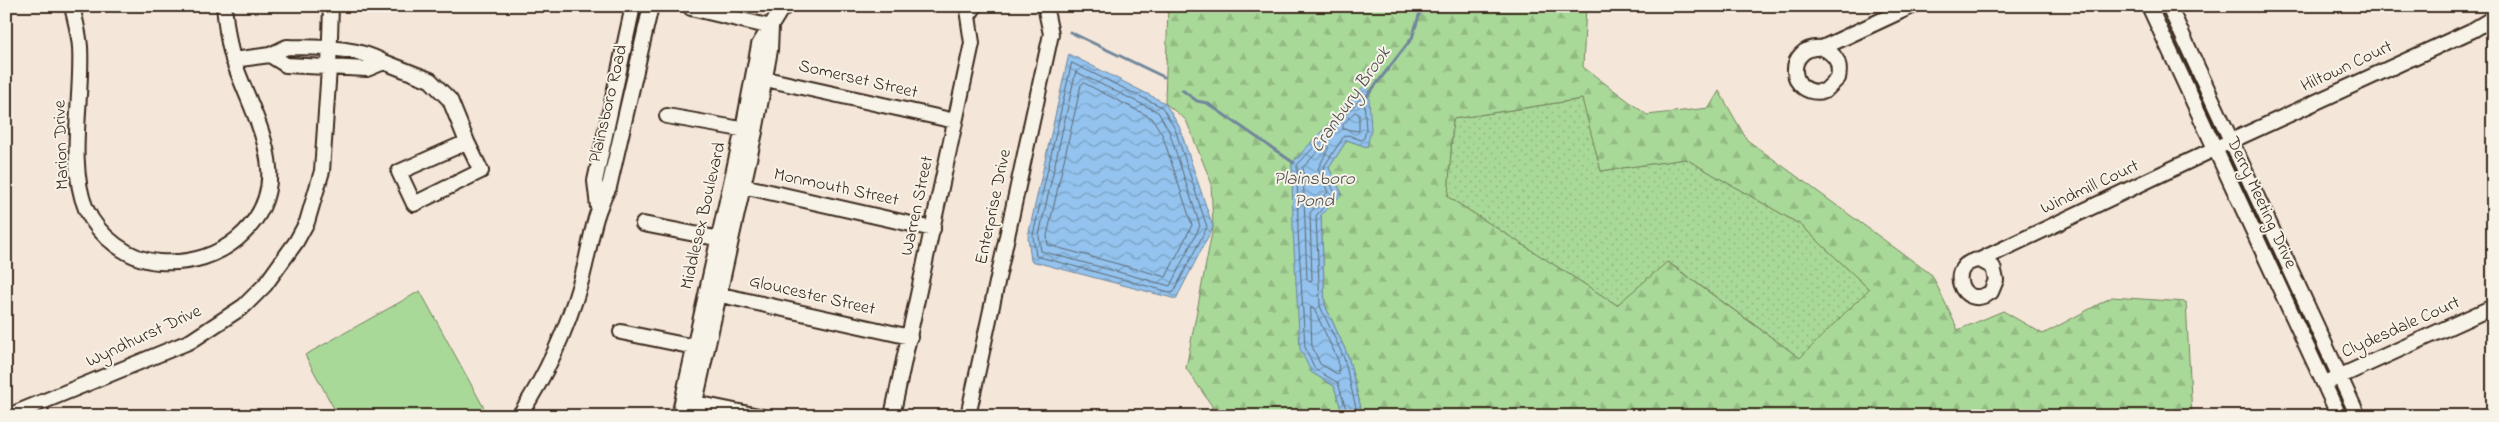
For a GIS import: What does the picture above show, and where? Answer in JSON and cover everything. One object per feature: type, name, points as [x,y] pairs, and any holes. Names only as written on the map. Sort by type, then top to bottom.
[{"type":"street","name":"Marion Drive","points":[[72,6],[80,47],[78,177],[82,198],[87,211],[107,237],[121,249],[138,257],[156,262],[176,263],[223,250],[247,230],[258,214],[266,195],[269,161],[266,142],[233,60],[228,40],[224,6]]},
{"type":"street","name":"Wyndhurst Drive","points":[[8,416],[191,341],[244,306],[265,284],[296,242],[307,222],[316,194],[325,148],[331,6]]},
{"type":"street","name":"Plainsboro Road","points":[[598,208],[595,181],[633,6]]},
{"type":"street","name":"Plainsboro Road","points":[[519,416],[563,338],[581,280],[598,208],[609,187],[651,6]]},
{"type":"street","points":[[691,8],[771,26],[780,11],[786,6]]},
{"type":"street","points":[[957,6],[972,11]]},
{"type":"street","name":"Enterprise Drive","points":[[968,416],[1051,34],[1045,6]]},
{"type":"street","points":[[1822,48],[1912,6]]},
{"type":"street","name":"Derry Meeting Drive","points":[[2149,6],[2339,416]]},
{"type":"street","name":"Derry Meeting Drive","points":[[2169,6],[2358,416]]},
{"type":"street","name":"Warren Street","points":[[892,416],[972,43],[972,11]]},
{"type":"street","name":"Hiltown Court","points":[[2215,149],[2473,30],[2493,18]]},
{"type":"street","name":"Middlesex Boulevard","points":[[679,416],[690,406],[771,26]]},
{"type":"street","points":[[233,60],[270,55],[287,47],[330,48],[367,53],[384,62],[430,80],[450,100],[481,171],[414,204],[399,172],[467,142]]},
{"type":"street","points":[[270,55],[286,65],[329,68],[367,69],[384,62]]},
{"type":"street","name":"Somerset Street","points":[[759,77],[954,120]]},
{"type":"street","points":[[667,116],[749,131]]},
{"type":"street","name":"Windmill Court","points":[[1980,260],[2215,149]]},
{"type":"street","name":"Monmouth Street","points":[[737,185],[933,229]]},
{"type":"street","points":[[643,224],[724,240]]},
{"type":"street","name":"Gloucester Street","points":[[714,293],[910,337]]},
{"type":"street","name":"Clydesdale Court","points":[[2324,384],[2493,307]]},
{"type":"street","points":[[621,332],[701,348]]},
{"type":"street","points":[[690,406],[759,416]]},
{"type":"green space","points":[[1168,6],[1586,6],[1583,67],[1647,115],[1709,108],[1719,91],[1747,140],[1932,275],[1958,330],[2003,311],[2043,334],[2112,297],[2186,302],[2192,416],[1363,416],[1348,356],[1325,305],[1321,215],[1342,194],[1329,168],[1347,140],[1367,147],[1368,83],[1292,163],[1311,372],[1334,386],[1343,416],[1211,416],[1212,406],[1186,368],[1213,227],[1211,182],[1186,120],[1165,103]],"holes":[[[1582,99],[1601,171],[1686,159],[1801,225],[1869,289],[1800,358],[1667,262],[1617,305],[1448,197],[1453,119]]]},
{"type":"green space","points":[[1583,99],[1601,171],[1686,159],[1801,225],[1869,289],[1800,358],[1668,262],[1617,305],[1448,197],[1453,119]]},
{"type":"green space","points":[[420,291],[484,408],[469,416],[338,416],[305,355]]},
{"type":"water","points":[[1069,54],[1165,103],[1179,126],[1213,227],[1176,299],[1031,261],[1028,236]]},
{"type":"water","name":"Plainsboro Pond","points":[[1368,82],[1371,130],[1367,147],[1347,140],[1329,168],[1342,194],[1321,215],[1325,305],[1348,356],[1363,416],[1343,416],[1334,386],[1311,372],[1300,349],[1293,231],[1292,163]]},
{"type":"waterway","name":"Cranbury Brook","points":[[1367,96],[1412,38],[1422,6]]},
{"type":"waterway","points":[[1070,32],[1164,77]]},
{"type":"waterway","points":[[1182,90],[1197,101],[1207,103],[1294,163]]}]
